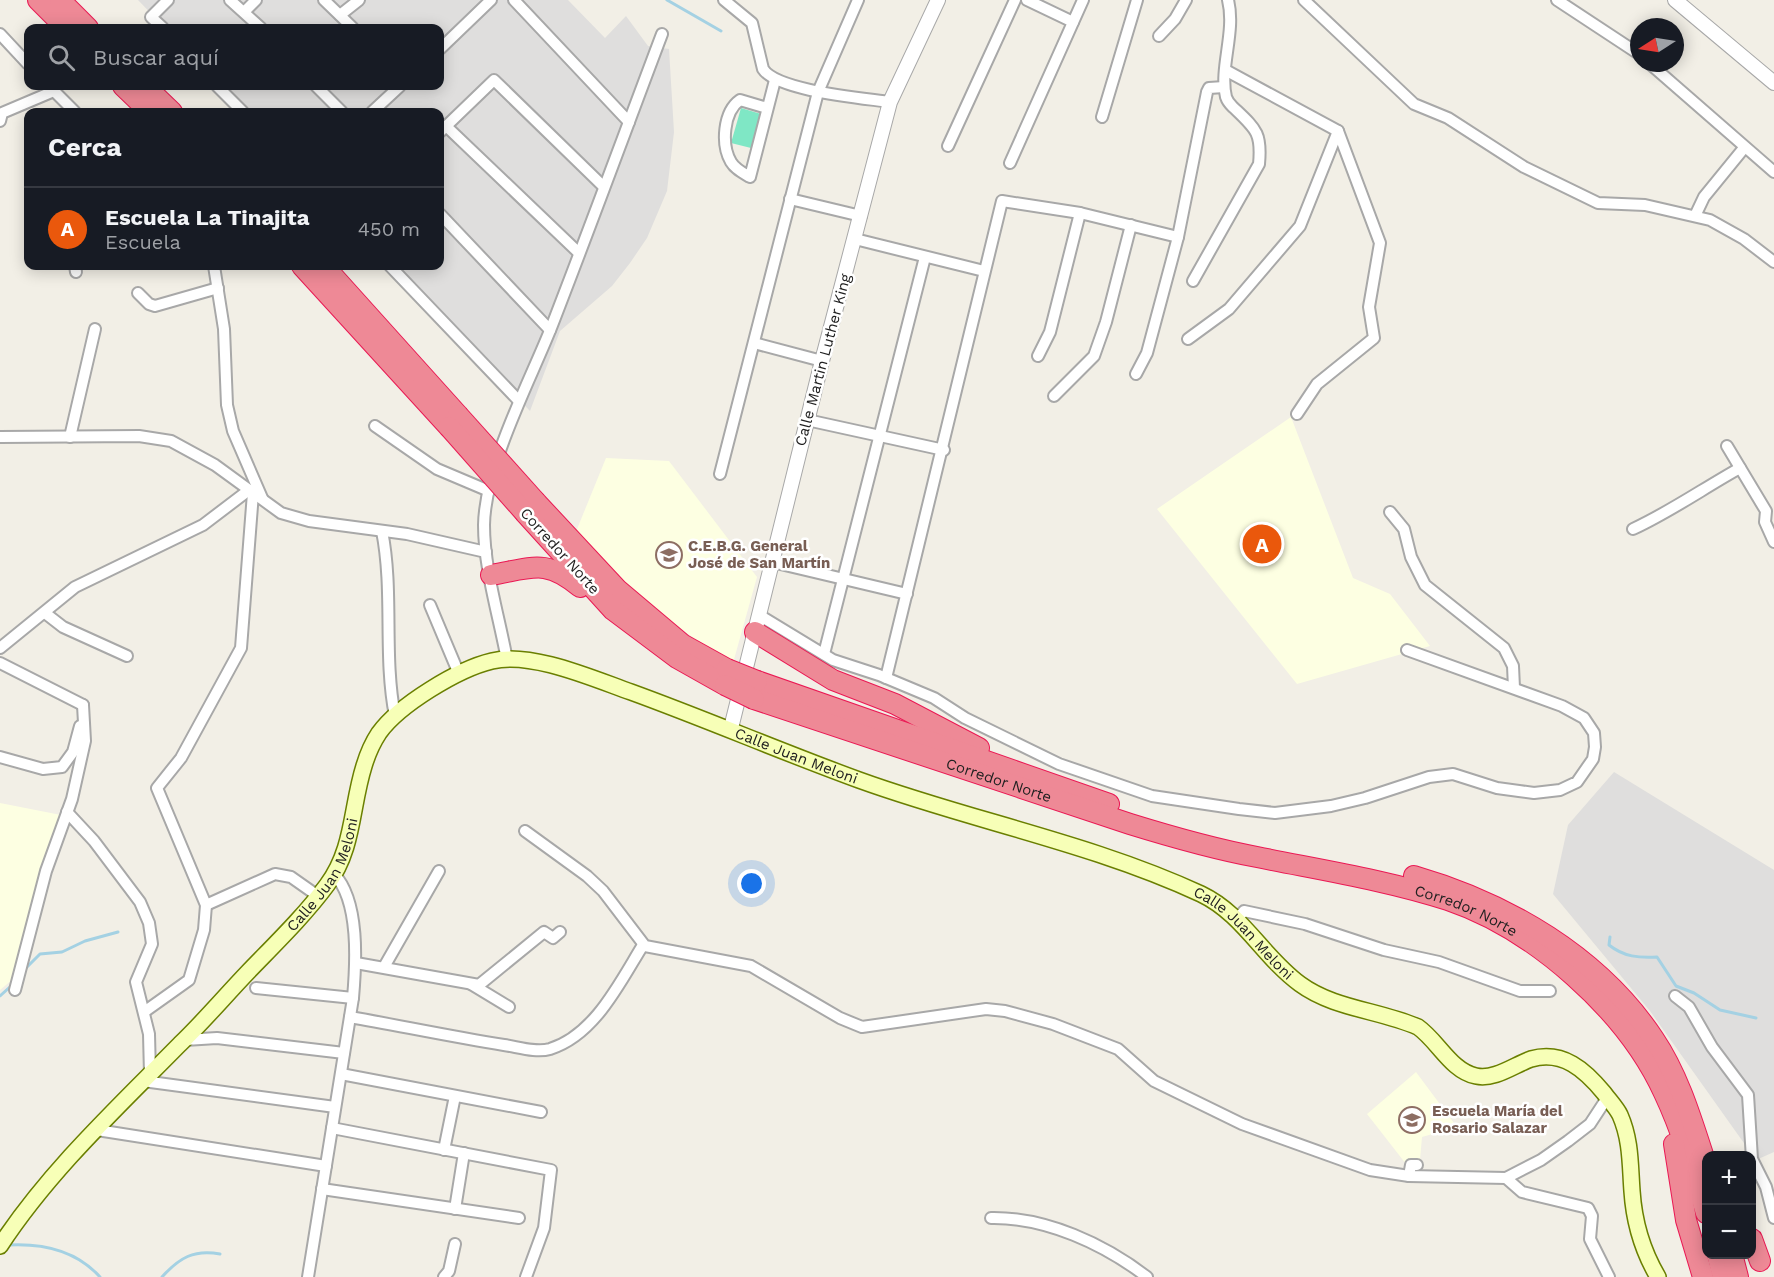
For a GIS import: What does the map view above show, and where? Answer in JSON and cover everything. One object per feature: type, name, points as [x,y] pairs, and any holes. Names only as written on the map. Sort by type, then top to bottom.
[{"type":"highway","points":[[38,0],[62,24]]},
{"type":"highway","points":[[60,0],[84,24]]},
{"type":"highway","points":[[127,90],[146,108]]},
{"type":"highway","points":[[149,90],[168,108]]},
{"type":"highway","name":"Corredor Norte","points":[[306,270],[454,421]]},
{"type":"highway","name":"Corredor Norte","points":[[327,270],[454,421],[531,507],[613,610],[677,658],[755,690],[830,727],[1193,843],[1406,887],[1493,919],[1531,943],[1575,977],[1615,1020],[1669,1084],[1702,1153]]},
{"type":"highway","name":"Corredor Norte","points":[[531,507],[618,590],[682,644],[726,677]]},
{"type":"highway","points":[[491,575],[540,567],[553,568],[613,610]]},
{"type":"highway","points":[[757,624],[833,680],[895,704],[1038,778]]},
{"type":"highway","name":"Corredor Norte","points":[[755,690],[1038,778],[1136,814],[1254,846],[1412,875],[1457,888],[1498,907],[1538,929],[1585,964],[1631,1008],[1655,1040],[1669,1084],[1681,1135],[1704,1205]]},
{"type":"highway","points":[[1669,1084],[1712,1151]]},
{"type":"highway","points":[[1669,1084],[1686,1220],[1702,1277]]},
{"type":"highway","points":[[1756,1250],[1764,1271]]},
{"type":"highway","points":[[1718,1259],[1723,1277]]},
{"type":"highway","points":[[1733,1259],[1738,1277]]},
{"type":"main road","name":"Calle Juan Meloni","points":[[2,1243],[48,1184],[97,1130],[185,1040],[318,896],[334,874],[348,847],[364,765],[378,734],[395,716],[459,674],[492,660],[523,660],[568,670],[731,728],[860,780],[1110,858],[1198,893],[1216,902],[1237,919],[1264,951],[1297,982],[1320,998],[1418,1027],[1428,1034],[1461,1070],[1482,1077],[1550,1056],[1587,1072],[1618,1112],[1626,1130],[1636,1223],[1643,1247],[1658,1277]]},
{"type":"street","points":[[159,24],[151,17],[168,0]]},
{"type":"street","points":[[230,0],[257,24]]},
{"type":"street","points":[[245,11],[256,0]]},
{"type":"street","points":[[324,0],[349,24]]},
{"type":"street","points":[[340,15],[359,0]]},
{"type":"street","points":[[444,45],[491,0]]},
{"type":"street","points":[[514,0],[629,122]]},
{"type":"street","points":[[724,0],[752,23],[763,69],[775,80],[818,92],[890,102]]},
{"type":"street","points":[[720,474],[818,92],[858,0]]},
{"type":"street","name":"Calle Martin Luther King","points":[[731,728],[807,420],[890,102],[938,0]]},
{"type":"street","points":[[948,146],[1015,0]]},
{"type":"street","points":[[1027,0],[1073,22]]},
{"type":"street","points":[[1010,163],[1083,0]]},
{"type":"street","points":[[1102,117],[1137,0]]},
{"type":"street","points":[[1159,36],[1175,19],[1186,0]]},
{"type":"street","points":[[1193,281],[1259,164],[1261,143],[1256,129],[1227,101],[1224,87],[1231,12],[1228,0]]},
{"type":"street","points":[[1305,0],[1414,104],[1448,118],[1524,168],[1598,203],[1645,205],[1710,220],[1744,239],[1774,262]]},
{"type":"street","points":[[1557,0],[1630,48]]},
{"type":"street","points":[[1675,0],[1774,83]]},
{"type":"street","points":[[0,34],[24,60]]},
{"type":"street","points":[[507,660],[486,552],[484,526],[489,491],[519,401],[550,330],[662,34]]},
{"type":"street","points":[[1227,71],[1338,131],[1380,243],[1369,307],[1374,338],[1317,384],[1298,414]]},
{"type":"street","points":[[1659,72],[1774,172]]},
{"type":"street","points":[[444,128],[494,80],[604,187]]},
{"type":"street","points":[[767,108],[740,100],[731,109],[726,125],[728,155],[732,164],[750,177],[775,80]]},
{"type":"street","points":[[1136,374],[1148,353],[1178,237],[1207,92],[1209,88],[1224,87]]},
{"type":"street","points":[[0,116],[48,90]]},
{"type":"street","points":[[54,90],[71,108]]},
{"type":"street","points":[[221,90],[239,108]]},
{"type":"street","points":[[320,90],[338,108]]},
{"type":"street","points":[[376,108],[396,90]]},
{"type":"street","points":[[444,130],[579,253]]},
{"type":"street","points":[[1188,339],[1229,309],[1300,226],[1338,131]]},
{"type":"street","points":[[1695,216],[1704,197],[1744,148]]},
{"type":"street","points":[[790,199],[861,216]]},
{"type":"street","points":[[886,678],[944,450],[1002,201],[1080,213],[1178,237]]},
{"type":"street","points":[[1038,356],[1050,332],[1080,213]]},
{"type":"street","points":[[444,218],[550,330]]},
{"type":"street","points":[[1054,396],[1087,366],[1097,350],[1131,225]]},
{"type":"street","points":[[855,239],[984,271]]},
{"type":"street","points":[[824,654],[925,256]]},
{"type":"street","points":[[215,270],[224,329],[227,405],[233,430],[262,499]]},
{"type":"street","points":[[394,270],[519,401]]},
{"type":"street","points":[[138,293],[149,304],[155,306],[218,288]]},
{"type":"street","points":[[70,437],[95,329]]},
{"type":"street","points":[[754,343],[822,361]]},
{"type":"street","points":[[807,420],[944,450]]},
{"type":"street","points":[[375,426],[437,469],[489,491]]},
{"type":"street","points":[[0,437],[139,436],[171,441],[215,465],[281,513],[486,552]]},
{"type":"street","points":[[1727,446],[1770,512],[1765,522],[1774,542]]},
{"type":"street","points":[[1633,529],[1661,516],[1693,494],[1740,468]]},
{"type":"street","points":[[0,648],[75,587],[203,525],[251,491]]},
{"type":"street","points":[[144,1012],[189,980],[204,930],[206,904],[157,788],[181,758],[241,648],[244,637],[243,604],[251,491]]},
{"type":"street","points":[[1390,512],[1404,529],[1411,557],[1425,585],[1504,648],[1513,666],[1514,688]]},
{"type":"street","points":[[382,531],[389,566],[388,683],[395,716]]},
{"type":"street","points":[[772,562],[907,594]]},
{"type":"street","points":[[430,605],[459,674]]},
{"type":"street","points":[[45,613],[63,627],[127,656]]},
{"type":"street","points":[[757,624],[841,663],[886,678],[934,698],[965,718],[1059,764],[1152,796],[1275,813],[1331,806],[1365,798],[1429,777],[1453,774],[1497,788],[1534,793],[1560,790],[1577,782],[1593,759],[1595,747],[1593,733],[1584,718],[1562,706],[1407,650]]},
{"type":"street","points":[[0,663],[83,705]]},
{"type":"street","points":[[0,757],[43,769],[62,767],[68,762],[78,738],[83,705]]},
{"type":"street","points":[[16,987],[46,871],[67,812],[85,741],[83,705]]},
{"type":"street","points":[[67,812],[94,841],[140,902],[149,923],[152,944],[136,982],[149,1034],[147,1078],[335,1107]]},
{"type":"street","points":[[525,831],[595,884],[643,945],[751,966],[840,1018],[862,1027],[986,1009],[1005,1011],[1053,1024],[1118,1049],[1154,1081],[1242,1124],[1370,1170],[1409,1176],[1506,1178],[1541,1160],[1568,1142],[1590,1124],[1607,1098]]},
{"type":"street","points":[[384,967],[439,871]]},
{"type":"street","points":[[206,904],[275,874],[291,877],[318,896]]},
{"type":"street","points":[[308,1277],[353,998],[356,963],[353,924],[345,891],[334,874]]},
{"type":"street","points":[[1237,919],[1244,911],[1305,924],[1384,950],[1439,962],[1520,991],[1550,991]]},
{"type":"street","points":[[356,963],[479,985],[544,932],[553,938],[560,932]]},
{"type":"street","points":[[350,1017],[490,1043],[536,1050],[550,1049],[568,1039],[596,1017],[643,945]]},
{"type":"street","points":[[470,984],[510,1007]]},
{"type":"street","points":[[256,988],[353,998]]},
{"type":"street","points":[[1675,996],[1689,1007],[1712,1047],[1748,1095],[1752,1160],[1766,1187],[1774,1218]]},
{"type":"street","points":[[185,1040],[217,1038],[344,1053]]},
{"type":"street","points":[[341,1074],[541,1112]]},
{"type":"street","points":[[444,1149],[455,1096]]},
{"type":"street","points":[[332,1128],[551,1170],[544,1228],[526,1277]]},
{"type":"street","points":[[97,1130],[326,1166]]},
{"type":"street","points":[[455,1209],[464,1154]]},
{"type":"street","points":[[1409,1176],[1411,1165],[1417,1165]]},
{"type":"street","points":[[1506,1178],[1522,1192],[1588,1208],[1593,1216],[1590,1239],[1609,1277]]},
{"type":"street","points":[[322,1189],[519,1218]]},
{"type":"street","points":[[991,1218],[1046,1224],[1115,1254],[1147,1277]]},
{"type":"street","points":[[444,1277],[449,1271],[455,1244]]},
{"type":"shaded area","points":[[138,0],[568,0],[605,38],[626,16],[648,46],[669,49],[674,132],[667,191],[647,238],[630,263],[612,286],[560,331],[530,411],[395,270],[444,270],[444,108],[241,108],[223,90],[444,90],[444,24],[161,24]]},
{"type":"shaded area","points":[[1291,417],[1353,578],[1390,594],[1430,646],[1297,684],[1157,509]]},
{"type":"shaded area","name":"C.E.B.G. General José de San Martín","points":[[606,458],[669,461],[757,577],[733,663],[717,655],[640,599],[575,534]]},
{"type":"shaded area","points":[[1614,772],[1774,870],[1774,1152],[1756,1160],[1756,1151],[1750,1151],[1650,1011],[1553,894],[1568,825]]},
{"type":"shaded area","points":[[0,803],[61,815],[12,980],[0,990]]},
{"type":"shaded area","name":"Escuela María del Rosario Salazar","points":[[1416,1072],[1457,1127],[1422,1137],[1420,1160],[1406,1164],[1367,1114]]},
{"type":"green space","points":[[741,108],[761,114],[751,148],[731,143]]},
{"type":"waterway","points":[[667,0],[721,31]]},
{"type":"waterway","points":[[25,969],[40,954],[62,952],[85,941],[118,932]]},
{"type":"waterway","points":[[1610,937],[1609,945],[1620,952],[1638,957],[1657,957],[1676,986],[1694,993],[1720,1010],[1756,1018]]},
{"type":"waterway","points":[[0,996],[11,986]]},
{"type":"waterway","points":[[7,1245],[32,1245],[69,1254],[91,1268],[100,1277]]},
{"type":"waterway","points":[[162,1277],[188,1256],[202,1253],[220,1254]]},
{"type":"place","name":"Escuela La Tinajita","points":[[1262,544]]},
{"type":"place","name":"C.E.B.G. General José de San Martín","points":[[669,555]]},
{"type":"place","name":"Escuela María del Rosario Salazar","points":[[1412,1120]]}]
